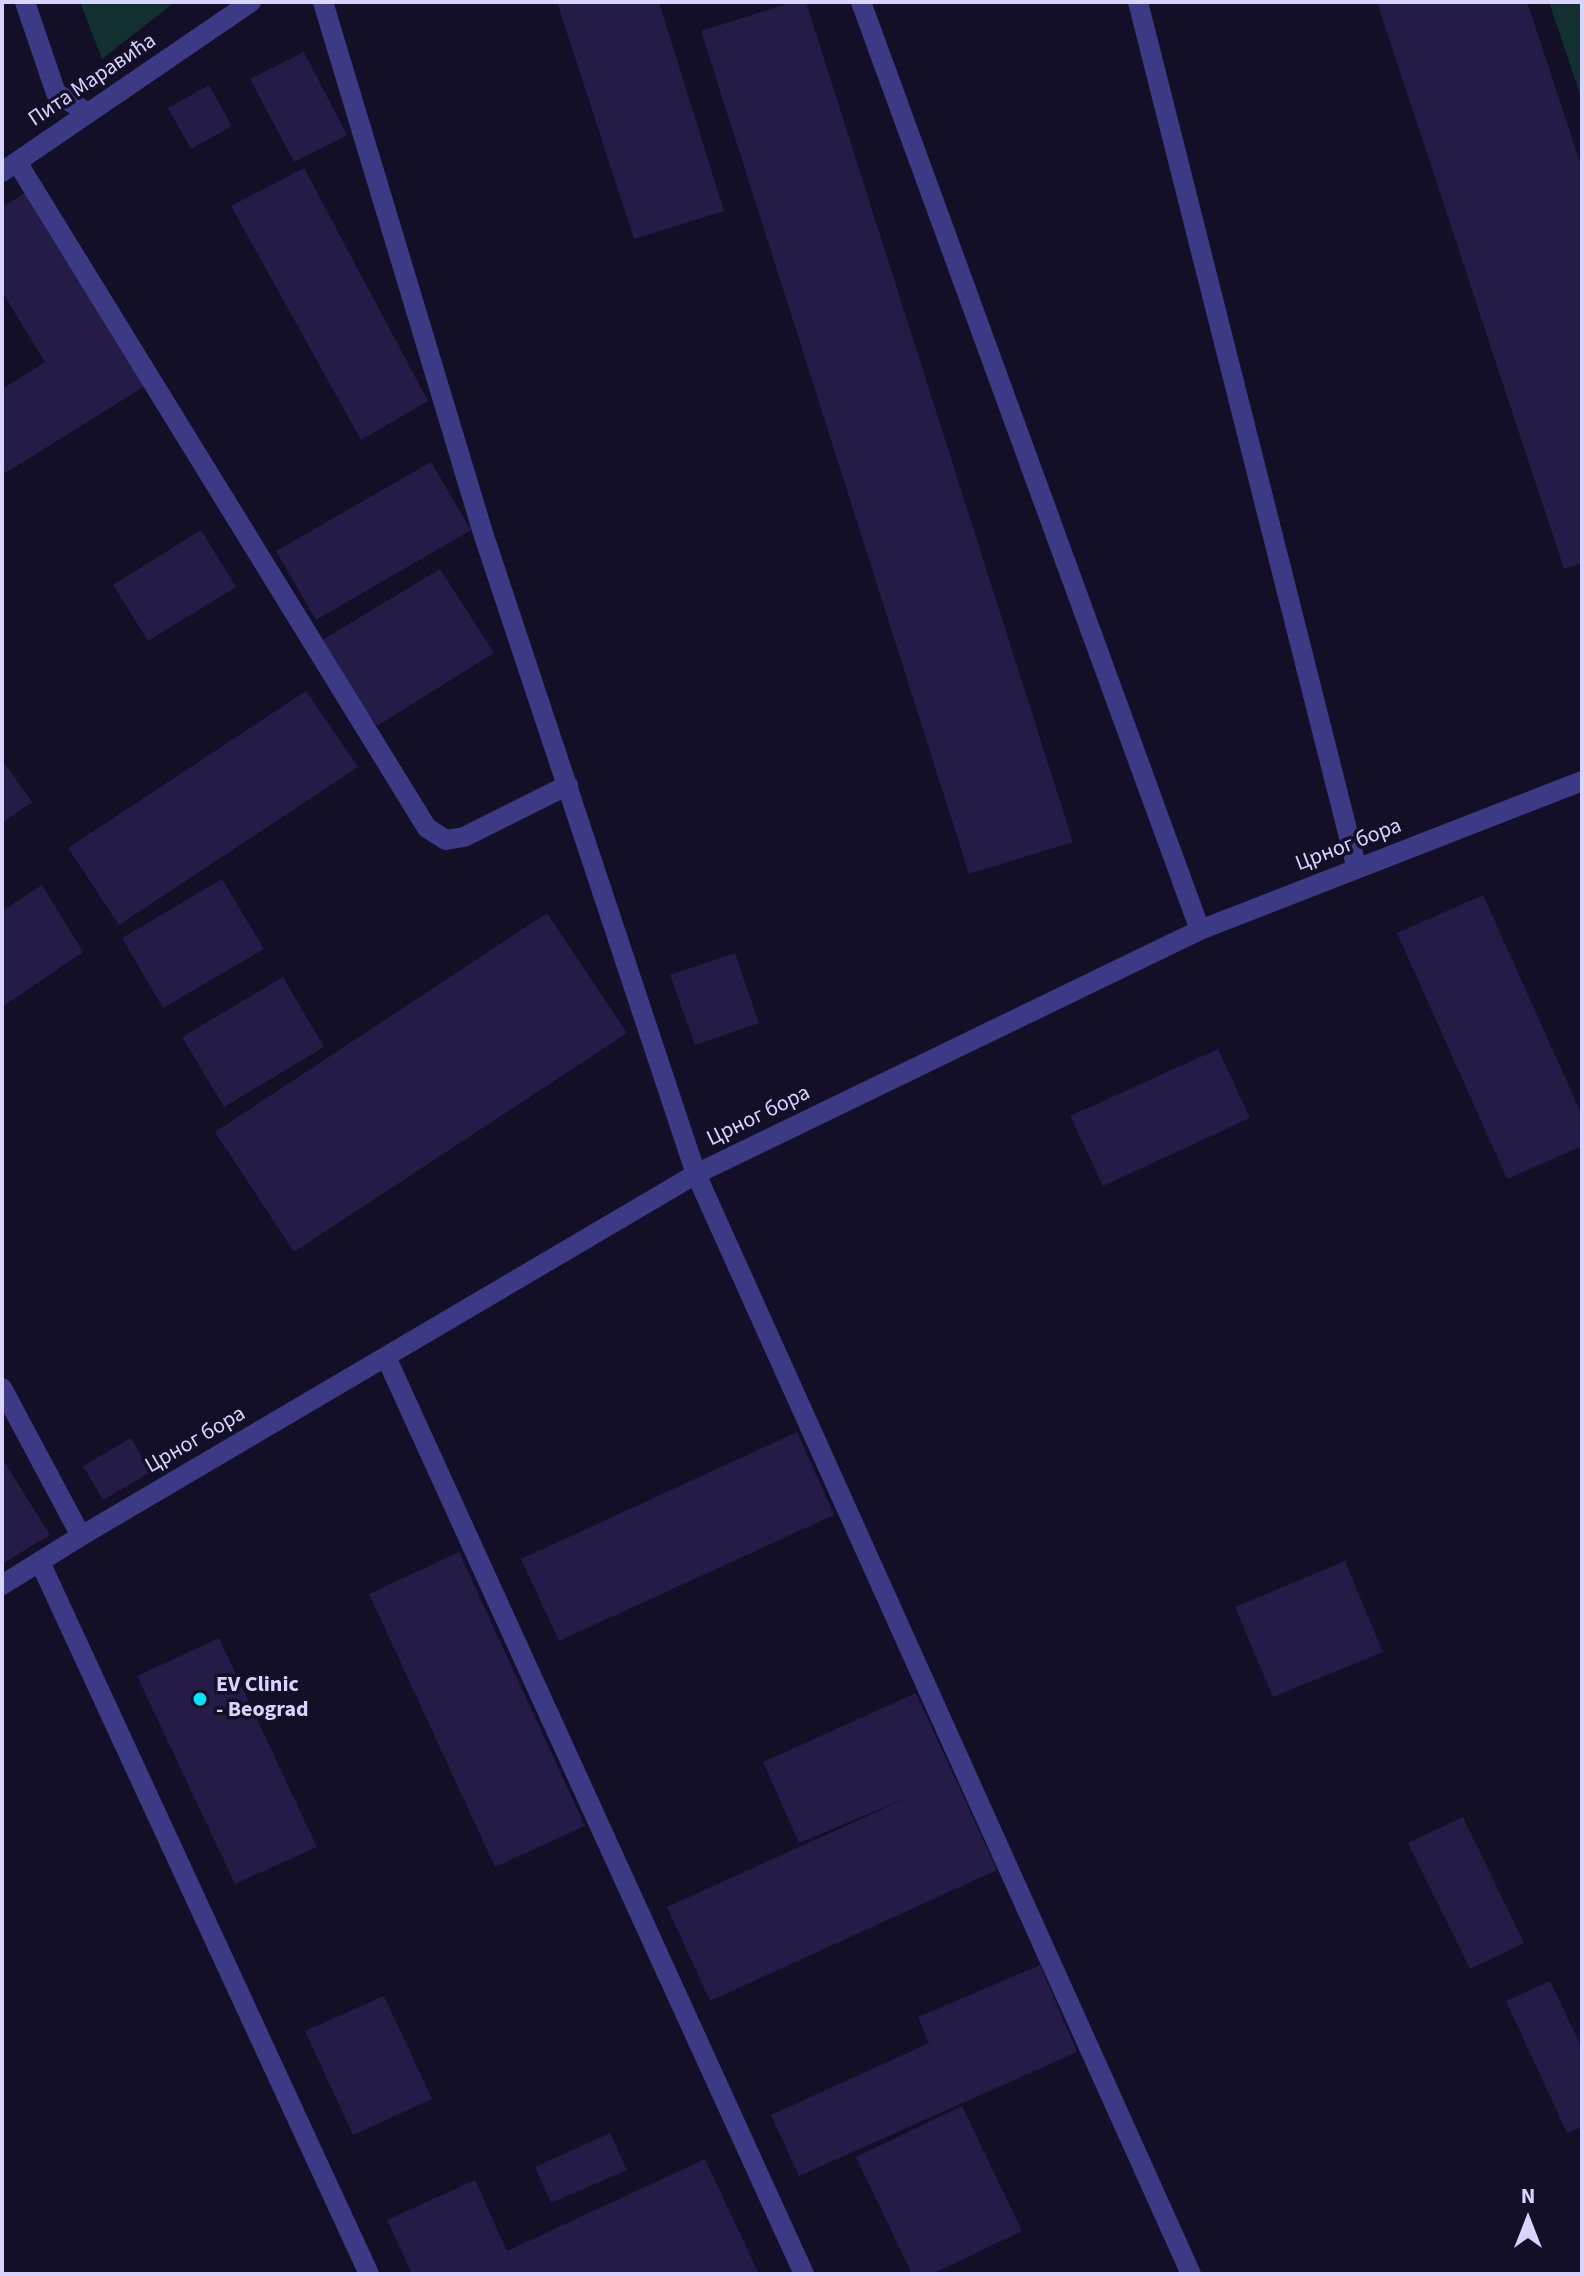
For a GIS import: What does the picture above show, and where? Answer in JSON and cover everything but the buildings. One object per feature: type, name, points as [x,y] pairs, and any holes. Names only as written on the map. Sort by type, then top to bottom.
[{"type":"lane","points":[[25,2],[56,93],[88,113]]},
{"type":"lane","name":"Пита Маравића","points":[[9,167],[251,2]]},
{"type":"lane","points":[[861,2],[1200,930]]},
{"type":"lane","points":[[1138,2],[1357,869]]},
{"type":"lane","points":[[324,3],[483,533],[696,1174],[1191,2274]]},
{"type":"lane","points":[[9,167],[427,828],[446,840],[464,837],[568,785]]},
{"type":"lane","name":"Црног бора","points":[[2,1585],[696,1174],[1200,930],[1582,781]]},
{"type":"lane","points":[[386,1357],[804,2274]]},
{"type":"lane","points":[[2,1388],[81,1536]]},
{"type":"lane","points":[[40,1562],[369,2274]]},
{"type":"green space","points":[[80,2],[175,2],[102,59]]},
{"type":"green space","points":[[1549,2],[1582,2],[1582,100]]},
{"type":"place","name":"EV Clinic - Beograd","points":[[200,1699]]}]
